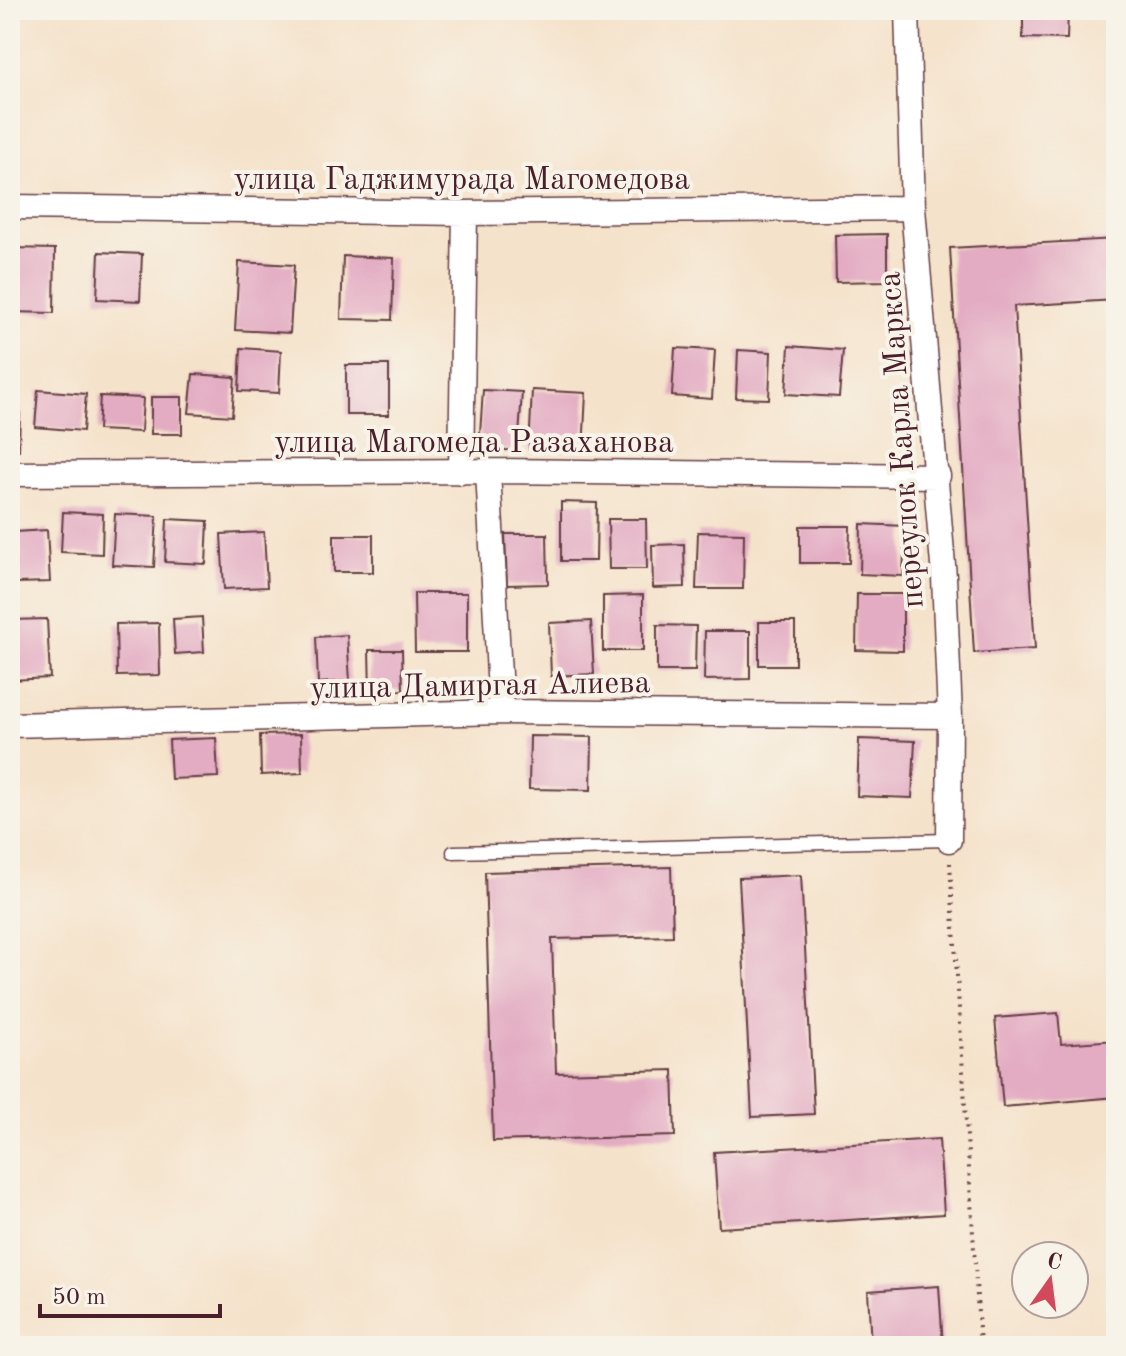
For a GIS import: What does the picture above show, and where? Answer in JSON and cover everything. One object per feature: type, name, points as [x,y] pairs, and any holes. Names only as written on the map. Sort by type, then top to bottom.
[{"type":"street","name":"переулок Карла Маркса","points":[[907,10],[913,208],[938,476],[950,716],[949,840]]},
{"type":"street","name":"улица Гаджимурада Магомедова","points":[[10,207],[465,213],[913,208]]},
{"type":"street","points":[[461,472],[465,213]]},
{"type":"street","points":[[488,471],[501,712]]},
{"type":"street","name":"улица Магомеда Разаханова","points":[[10,474],[488,471],[938,476]]},
{"type":"street","name":"улица Дамиргая Алиева","points":[[10,725],[501,712],[950,716]]},
{"type":"lane","points":[[453,852],[949,840]]},
{"type":"path","points":[[949,840],[980,1346]]},
{"type":"building","points":[[1023,10],[1068,10],[1067,39],[1023,38]]},
{"type":"building","points":[[887,234],[887,281],[836,282],[835,235]]},
{"type":"building","points":[[1116,239],[1116,300],[1014,306],[1035,649],[974,653],[950,248]]},
{"type":"building","points":[[10,248],[55,249],[54,313],[10,312]]},
{"type":"building","points":[[99,252],[142,254],[140,301],[97,299]]},
{"type":"building","points":[[343,256],[394,258],[392,320],[341,319]]},
{"type":"building","points":[[239,262],[294,265],[290,333],[235,330]]},
{"type":"building","points":[[789,346],[843,350],[839,397],[786,394]]},
{"type":"building","points":[[241,348],[281,351],[279,393],[239,391]]},
{"type":"building","points":[[675,348],[715,350],[712,399],[672,396]]},
{"type":"building","points":[[738,350],[771,352],[769,399],[736,398]]},
{"type":"building","points":[[346,365],[389,365],[389,415],[346,415]]},
{"type":"building","points":[[193,374],[235,377],[232,416],[189,413]]},
{"type":"building","points":[[38,390],[86,394],[83,431],[35,427]]},
{"type":"building","points":[[483,390],[522,392],[518,451],[479,448]]},
{"type":"building","points":[[532,390],[586,393],[583,452],[529,449]]},
{"type":"building","points":[[100,396],[143,398],[141,432],[98,430]]},
{"type":"building","points":[[151,397],[182,397],[182,434],[151,434]]},
{"type":"building","points":[[10,408],[20,408],[19,450],[10,450]]},
{"type":"building","points":[[561,502],[597,503],[596,561],[561,561]]},
{"type":"building","points":[[63,512],[103,514],[102,554],[61,552]]},
{"type":"building","points":[[115,514],[157,516],[154,567],[112,565]]},
{"type":"building","points":[[167,519],[208,521],[206,564],[165,562]]},
{"type":"building","points":[[608,519],[646,519],[647,569],[609,569]]},
{"type":"building","points":[[861,524],[905,526],[903,576],[860,574]]},
{"type":"building","points":[[800,526],[850,526],[849,563],[800,563]]},
{"type":"building","points":[[47,530],[50,582],[16,583],[14,532]]},
{"type":"building","points":[[264,532],[267,587],[224,589],[221,534]]},
{"type":"building","points":[[698,532],[744,533],[743,589],[696,589]]},
{"type":"building","points":[[505,534],[547,534],[548,584],[507,585]]},
{"type":"building","points":[[334,535],[373,535],[373,572],[334,572]]},
{"type":"building","points":[[684,544],[685,587],[653,588],[652,545]]},
{"type":"building","points":[[414,593],[467,593],[467,652],[415,652]]},
{"type":"building","points":[[857,594],[903,594],[903,651],[856,650]]},
{"type":"building","points":[[643,595],[643,651],[603,651],[603,596]]},
{"type":"building","points":[[202,617],[204,652],[175,654],[173,619]]},
{"type":"building","points":[[47,619],[50,678],[10,680],[10,620]]},
{"type":"building","points":[[591,621],[594,674],[551,676],[549,623]]},
{"type":"building","points":[[759,622],[795,622],[795,665],[759,665]]},
{"type":"building","points":[[159,623],[160,675],[117,676],[116,624]]},
{"type":"building","points":[[657,625],[696,626],[695,671],[657,671]]},
{"type":"building","points":[[705,631],[750,631],[750,679],[704,680]]},
{"type":"building","points":[[347,635],[350,681],[318,683],[316,637]]},
{"type":"building","points":[[369,650],[402,650],[403,690],[370,691]]},
{"type":"building","points":[[301,734],[302,773],[261,775],[260,735]]},
{"type":"building","points":[[530,736],[592,737],[591,790],[529,789]]},
{"type":"building","points":[[216,738],[218,777],[171,779],[169,740]]},
{"type":"building","points":[[859,739],[915,741],[912,798],[857,796]]},
{"type":"building","points":[[671,867],[673,936],[552,939],[556,1073],[673,1070],[675,1136],[493,1141],[485,872]]},
{"type":"building","points":[[801,875],[814,1114],[752,1117],[739,878]]},
{"type":"building","points":[[1058,1013],[1061,1044],[1116,1040],[1116,1097],[1003,1107],[995,1018]]},
{"type":"building","points":[[939,1139],[944,1214],[719,1228],[714,1152]]},
{"type":"building","points":[[939,1286],[943,1346],[871,1346],[868,1291]]}]
